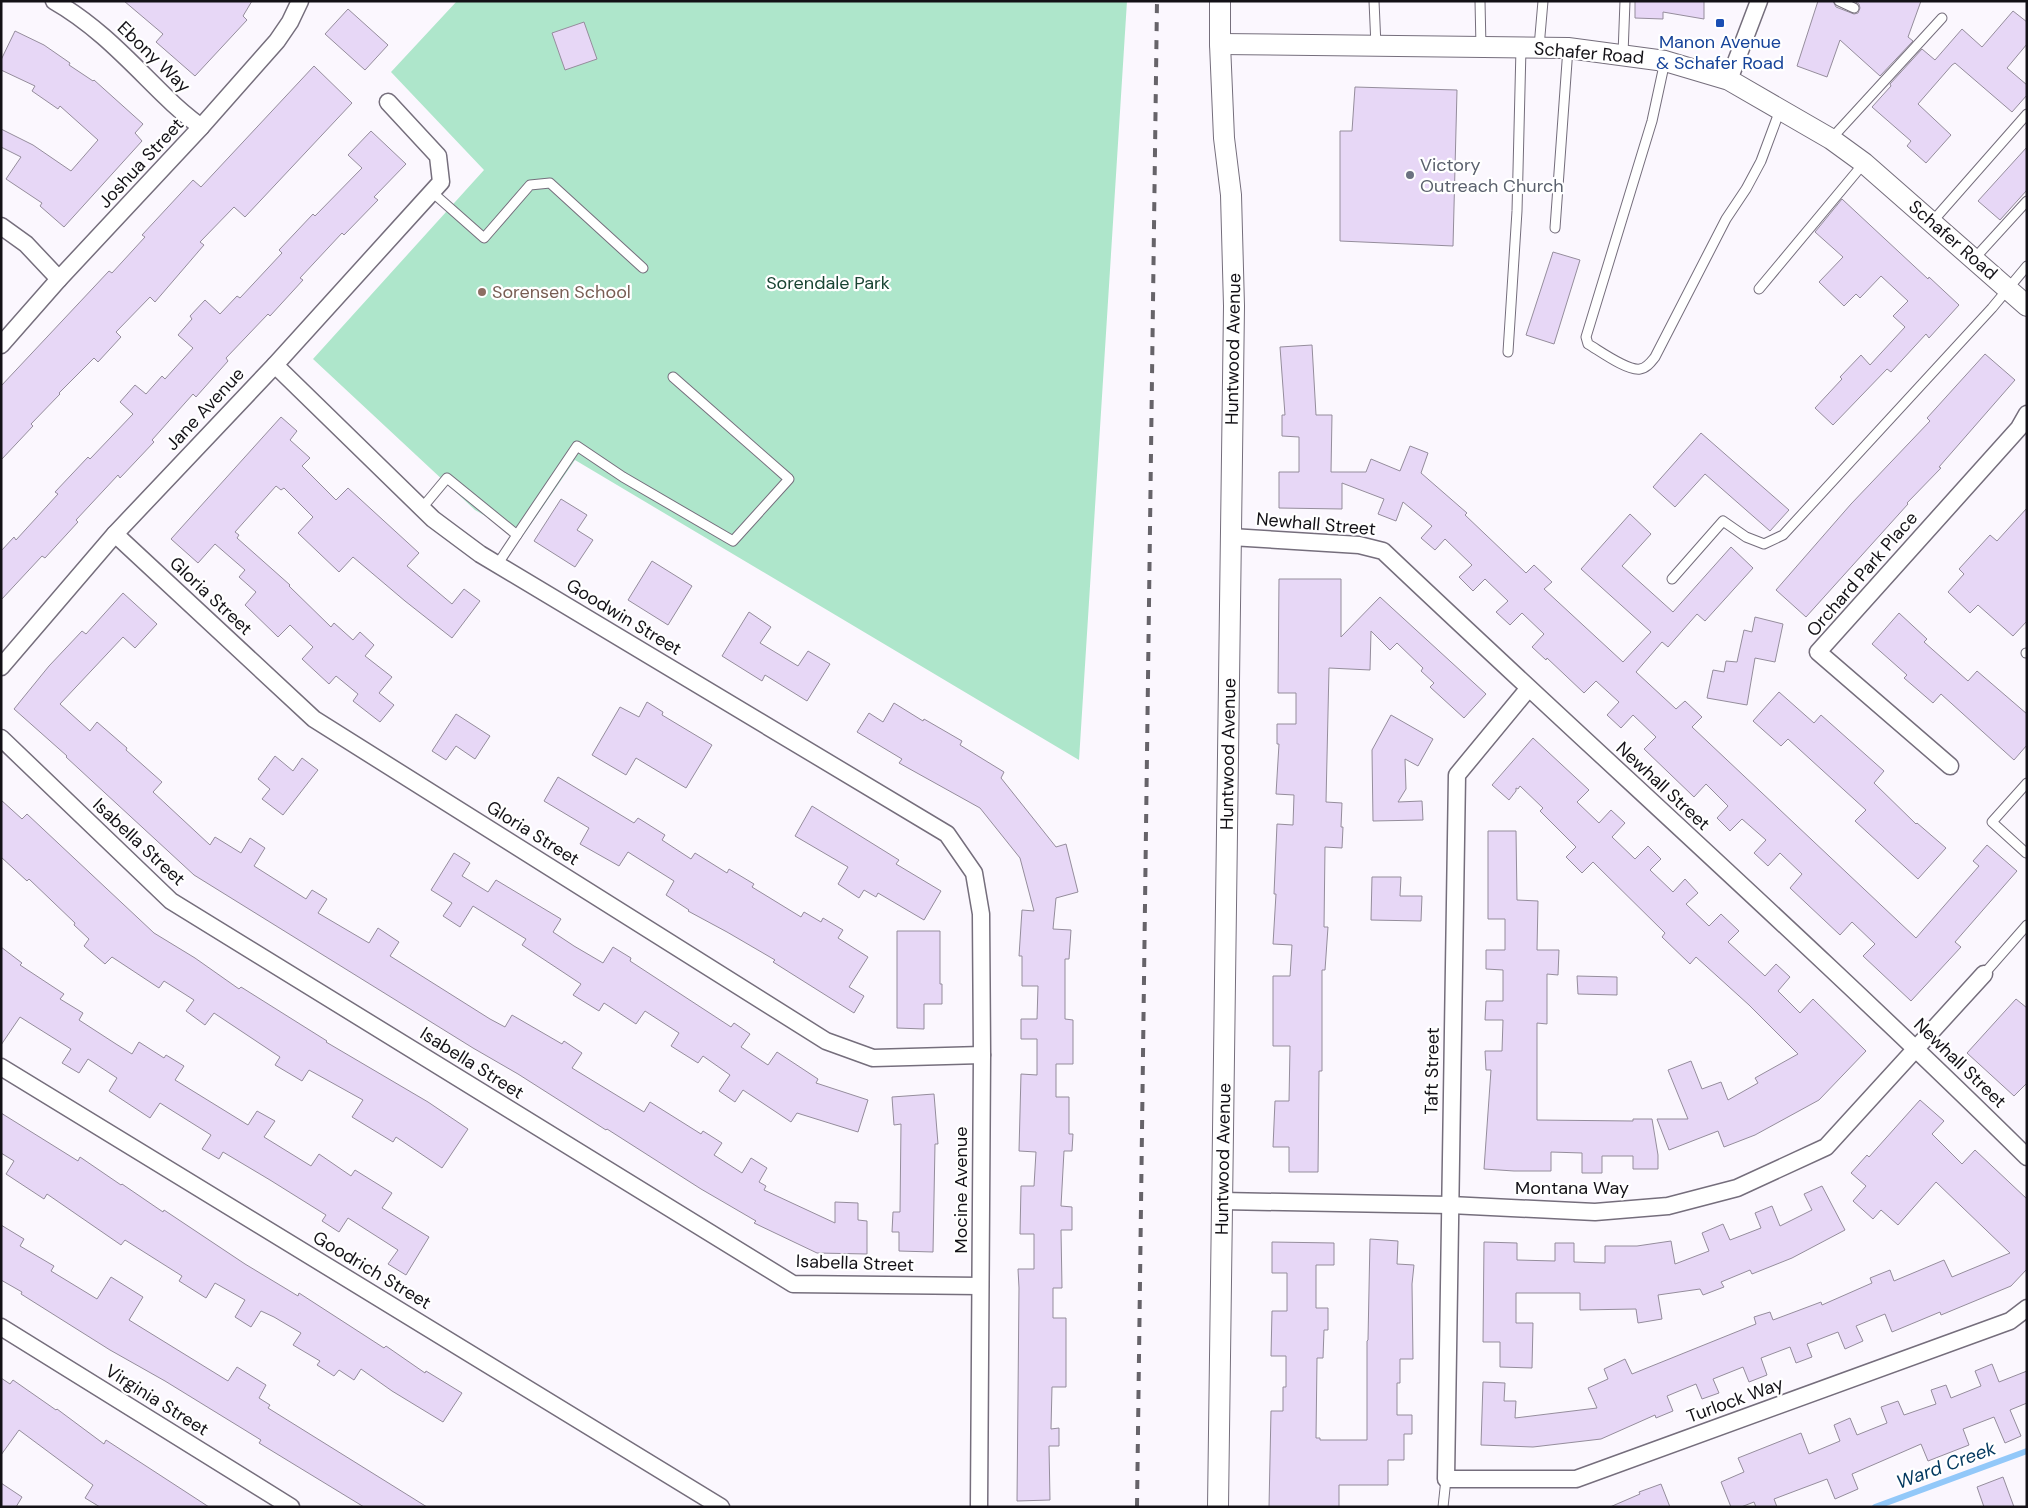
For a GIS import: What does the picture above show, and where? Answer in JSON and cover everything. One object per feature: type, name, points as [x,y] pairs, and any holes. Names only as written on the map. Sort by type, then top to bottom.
[{"type":"street","name":"Ebony Way","points":[[54,1],[71,11],[112,43],[167,99],[201,128]]},
{"type":"street","name":"Joshua Street","points":[[1,345],[59,279],[201,128],[277,41],[290,22],[300,1]]},
{"type":"street","name":"Huntwood Avenue","points":[[1218,1507],[1234,251],[1224,138],[1220,1]]},
{"type":"street","points":[[1729,80],[1758,1]]},
{"type":"street","name":"Schafer Road","points":[[1220,44],[1568,48],[1666,61],[1729,80],[1831,139],[1864,164],[2027,306]]},
{"type":"street","points":[[388,102],[438,156],[436,187]]},
{"type":"street","name":"Jane Avenue","points":[[1,667],[115,534],[275,365],[436,187]]},
{"type":"street","points":[[1,226],[26,244],[59,279]]},
{"type":"street","name":"Goodwin Street","points":[[275,365],[422,508],[472,548],[497,565],[947,834],[974,873]]},
{"type":"street","name":"Orchard Park Place","points":[[1950,766],[1818,652],[2018,428],[2027,414]]},
{"type":"street","name":"Gloria Street","points":[[115,534],[314,719],[826,1041],[873,1058],[982,1055]]},
{"type":"street","name":"Newhall Street","points":[[1231,537],[1359,545],[1383,550],[1528,689],[1917,1048],[2027,1157]]},
{"type":"street","name":"Taft Street","points":[[1446,1479],[1457,775],[1528,689]]},
{"type":"street","name":"Isabella Street","points":[[1,738],[171,901],[793,1284],[980,1286]]},
{"type":"street","name":"Mocine Avenue","points":[[974,873],[981,914],[982,1055],[978,1507]]},
{"type":"street","name":"Montana Way","points":[[1222,1201],[1450,1205],[1595,1212],[1668,1206],[1737,1188],[1826,1147],[1984,974]]},
{"type":"street","name":"Goodrich Street","points":[[1,1068],[721,1507]]},
{"type":"street","name":"Turlock Way","points":[[1446,1479],[1576,1479],[2010,1321],[2027,1308]]},
{"type":"street","name":"Virginia Street","points":[[1,1327],[291,1507]]},
{"type":"lane","points":[[1374,1],[1376,46]]},
{"type":"lane","points":[[1480,1],[1481,47]]},
{"type":"lane","points":[[1508,352],[1530,47],[1543,1]]},
{"type":"lane","points":[[1623,54],[1625,1]]},
{"type":"lane","points":[[1839,1],[1854,8]]},
{"type":"lane","points":[[1831,139],[1942,18]]},
{"type":"lane","points":[[1556,228],[1568,48]]},
{"type":"lane","points":[[1666,61],[1652,121],[1586,337],[1588,344],[1630,368],[1640,369],[1647,367],[1655,357],[1726,219],[1746,189],[1761,161],[1780,110]]},
{"type":"lane","points":[[1932,222],[2027,114]]},
{"type":"lane","points":[[1759,289],[1864,164]]},
{"type":"lane","points":[[436,187],[484,238],[530,185],[550,183],[643,268]]},
{"type":"lane","points":[[1974,259],[2027,201]]},
{"type":"lane","points":[[1672,579],[1723,521],[1746,537],[1764,544],[1783,535],[1992,308],[2006,288],[2027,266]]},
{"type":"lane","points":[[497,565],[577,446],[622,477],[733,541],[789,479],[673,377]]},
{"type":"lane","points":[[422,508],[447,478],[518,534]]},
{"type":"lane","points":[[2026,853],[1992,822],[2027,783]]},
{"type":"lane","points":[[1984,974],[2027,925]]},
{"type":"lane","points":[[1443,1507],[1446,1479]]},
{"type":"green space","name":"Sorendale Park","points":[[457,1],[1127,1],[1079,760],[575,460],[522,537],[475,510],[313,359],[484,170],[391,72]]},
{"type":"building","points":[[124,1],[252,1],[243,16],[247,20],[195,76],[156,42],[163,34]]},
{"type":"building","points":[[1635,1],[1704,1],[1704,19],[1663,12],[1663,19],[1635,18]]},
{"type":"building","points":[[1818,1],[1833,1],[1836,7],[1854,14],[1858,13],[1860,8],[1859,4],[1854,1],[1921,1],[1908,37],[1913,41],[1880,76],[1840,40],[1827,77],[1797,66]]},
{"type":"building","points":[[348,9],[388,45],[365,70],[325,34]]},
{"type":"building","points":[[2013,11],[2027,22],[2027,44],[2007,68],[2027,85],[2027,95],[2012,112],[1955,63],[1952,65],[1918,104],[1951,135],[1926,163],[1907,146],[1911,141],[1872,107],[1922,49],[1935,60],[1962,29],[1982,47]]},
{"type":"building","points":[[584,22],[597,59],[565,70],[552,33]]},
{"type":"building","points":[[15,31],[44,45],[70,63],[69,65],[94,80],[143,124],[135,133],[142,141],[64,227],[40,206],[42,203],[6,179],[21,157],[1,147],[1,129],[33,145],[71,171],[98,140],[60,106],[58,109],[32,91],[35,86],[1,70],[1,60]]},
{"type":"building","points":[[314,66],[352,103],[245,217],[234,207],[200,242],[204,245],[155,302],[150,297],[116,332],[121,337],[98,362],[94,358],[59,393],[31,424],[33,426],[1,460],[1,386],[109,271],[112,273],[145,237],[142,235],[193,180],[201,187]]},
{"type":"building","points":[[1355,87],[1457,90],[1453,246],[1340,241],[1340,131],[1352,131]]},
{"type":"building","points":[[371,131],[406,164],[374,197],[378,200],[344,235],[342,233],[300,278],[303,280],[270,316],[268,314],[226,358],[228,361],[196,397],[193,394],[152,440],[154,442],[120,478],[118,475],[76,520],[78,522],[45,558],[42,556],[1,600],[1,551],[14,537],[16,540],[58,494],[55,492],[133,414],[120,402],[135,385],[146,394],[162,376],[165,379],[193,348],[178,335],[192,319],[190,316],[205,300],[220,314],[237,296],[240,298],[282,253],[279,250],[313,214],[315,216],[362,168],[348,155]]},
{"type":"building","points":[[2027,147],[2027,190],[2000,220],[1978,201]]},
{"type":"building","points":[[1842,199],[1928,279],[1929,277],[1959,305],[1929,338],[1926,334],[1891,372],[1887,369],[1833,425],[1815,408],[1861,355],[1870,365],[1905,327],[1893,316],[1908,301],[1881,276],[1860,298],[1856,294],[1844,306],[1819,282],[1843,257],[1815,232]]},
{"type":"building","points":[[1553,252],[1580,260],[1554,344],[1526,335]]},
{"type":"building","points":[[1312,345],[1316,415],[1332,415],[1331,472],[1366,472],[1371,459],[1400,471],[1410,446],[1428,453],[1421,473],[1467,513],[1465,515],[1526,573],[1534,565],[1552,582],[1544,589],[1623,662],[1651,632],[1581,569],[1630,514],[1651,534],[1622,566],[1673,612],[1731,547],[1753,568],[1705,621],[1697,614],[1668,647],[1662,642],[1636,672],[1676,709],[1685,701],[1702,717],[1692,727],[1916,938],[1979,866],[1973,861],[1987,845],[2017,871],[1955,942],[1961,947],[1911,1001],[1863,956],[1875,944],[1852,922],[1840,935],[1790,888],[1802,874],[1780,853],[1768,866],[1754,853],[1766,840],[1742,819],[1730,831],[1717,818],[1728,806],[1706,784],[1694,797],[1644,749],[1656,737],[1633,715],[1621,728],[1607,715],[1619,702],[1596,681],[1584,693],[1547,658],[1546,660],[1532,647],[1544,634],[1522,613],[1510,625],[1496,612],[1508,601],[1485,579],[1473,591],[1459,577],[1472,565],[1445,539],[1435,550],[1421,538],[1432,526],[1403,502],[1396,521],[1378,514],[1384,499],[1342,483],[1342,509],[1279,508],[1279,472],[1299,472],[1299,437],[1282,436],[1282,415],[1285,415],[1280,347]]},
{"type":"building","points":[[1985,354],[2015,380],[1939,467],[1941,468],[1907,503],[1806,617],[1776,590],[1851,504],[1930,421],[1927,418]]},
{"type":"building","points":[[281,417],[297,431],[290,440],[310,458],[302,466],[336,500],[348,488],[419,553],[407,566],[452,604],[464,589],[480,601],[452,638],[353,557],[339,572],[298,533],[313,517],[284,488],[281,490],[276,486],[235,532],[239,535],[237,538],[290,585],[331,627],[334,623],[353,640],[360,632],[374,645],[365,656],[392,677],[379,693],[394,705],[380,722],[353,701],[358,694],[336,676],[329,684],[302,659],[313,647],[290,625],[278,637],[245,605],[256,592],[239,577],[245,570],[215,544],[198,563],[171,539]]},
{"type":"building","points":[[1701,433],[1789,510],[1770,531],[1705,474],[1675,507],[1653,487]]},
{"type":"building","points":[[561,499],[587,515],[577,530],[593,540],[575,567],[534,541]]},
{"type":"building","points":[[2027,508],[2027,621],[2013,636],[1978,605],[1970,613],[1948,592],[1964,574],[1959,569],[1990,535],[1997,541]]},
{"type":"building","points":[[652,561],[692,586],[668,625],[628,600]]},
{"type":"building","points":[[1279,579],[1341,579],[1341,637],[1380,597],[1486,694],[1464,718],[1430,687],[1434,683],[1421,671],[1423,668],[1397,643],[1390,650],[1371,631],[1370,670],[1329,668],[1326,802],[1342,803],[1341,827],[1343,827],[1342,848],[1325,847],[1324,927],[1328,927],[1325,970],[1322,970],[1322,1071],[1319,1071],[1318,1172],[1289,1172],[1289,1147],[1273,1147],[1275,1101],[1289,1101],[1290,1046],[1273,1046],[1273,976],[1290,976],[1292,945],[1273,944],[1277,824],[1293,825],[1294,795],[1276,794],[1279,744],[1277,744],[1277,724],[1296,724],[1296,693],[1278,693]]},
{"type":"building","points":[[123,593],[157,624],[135,648],[123,637],[60,704],[90,731],[97,722],[127,748],[126,750],[162,782],[153,792],[210,845],[215,837],[241,853],[250,838],[265,848],[254,866],[306,899],[312,890],[327,899],[318,913],[369,943],[378,928],[399,942],[390,956],[505,1027],[512,1015],[562,1044],[564,1041],[582,1053],[572,1068],[644,1112],[650,1102],[701,1134],[703,1131],[722,1143],[714,1155],[742,1173],[751,1158],[767,1168],[759,1182],[766,1186],[764,1190],[835,1223],[835,1202],[858,1203],[858,1220],[867,1221],[867,1254],[817,1253],[754,1223],[756,1221],[701,1189],[607,1129],[194,875],[14,709],[49,666],[82,631],[86,634]]},
{"type":"building","points":[[749,612],[771,627],[760,643],[798,666],[808,651],[830,664],[807,701],[765,675],[762,681],[722,656]]},
{"type":"building","points":[[1899,613],[1927,639],[1924,642],[1968,681],[1977,671],[2027,714],[2027,745],[2014,760],[1941,694],[1933,703],[1904,678],[1907,675],[1872,644]]},
{"type":"building","points":[[1755,617],[1783,624],[1775,662],[1755,658],[1747,705],[1707,698],[1713,670],[1724,672],[1726,661],[1737,662],[1744,630],[1752,632]]},
{"type":"building","points":[[1779,692],[1814,723],[1821,715],[1884,771],[1874,783],[1916,824],[1946,848],[1918,879],[1855,821],[1866,810],[1788,739],[1781,746],[1753,721]]},
{"type":"building","points":[[647,702],[663,712],[662,715],[712,745],[686,788],[636,758],[626,775],[592,755],[620,707],[639,717]]},
{"type":"building","points":[[894,703],[923,721],[924,719],[962,741],[960,745],[1004,772],[1001,778],[1056,847],[1066,844],[1078,892],[1056,898],[1053,929],[1071,930],[1069,959],[1065,959],[1065,1019],[1073,1020],[1073,1064],[1056,1064],[1056,1097],[1069,1097],[1069,1134],[1073,1134],[1072,1151],[1064,1151],[1061,1206],[1072,1207],[1072,1230],[1061,1230],[1062,1288],[1053,1288],[1053,1318],[1066,1318],[1066,1387],[1052,1387],[1051,1429],[1059,1428],[1059,1446],[1049,1446],[1050,1500],[1017,1501],[1018,1269],[1034,1269],[1034,1234],[1020,1234],[1021,1186],[1034,1186],[1036,1152],[1019,1151],[1021,1074],[1037,1075],[1037,1039],[1021,1039],[1021,1019],[1037,1019],[1038,986],[1022,986],[1022,956],[1019,956],[1022,910],[1034,911],[1020,858],[980,808],[899,763],[902,759],[857,732],[869,713],[883,722]]},
{"type":"building","points":[[456,714],[490,736],[475,759],[456,746],[446,760],[432,751]]},
{"type":"building","points":[[1391,715],[1433,739],[1418,766],[1405,759],[1406,789],[1398,802],[1422,801],[1423,820],[1373,821],[1372,750]]},
{"type":"building","points":[[1533,738],[1589,790],[1577,802],[1599,823],[1611,810],[1625,823],[1612,837],[1635,859],[1648,846],[1661,859],[1650,870],[1673,892],[1685,879],[1698,893],[1686,904],[1709,926],[1721,914],[1739,931],[1728,942],[1765,976],[1776,964],[1790,977],[1778,991],[1800,1013],[1813,999],[1866,1051],[1819,1100],[1755,1135],[1724,1147],[1718,1131],[1669,1150],[1657,1119],[1688,1119],[1668,1070],[1691,1061],[1702,1089],[1721,1082],[1728,1100],[1758,1083],[1755,1078],[1798,1054],[1749,1005],[1696,957],[1690,964],[1662,937],[1665,933],[1593,862],[1582,873],[1566,857],[1576,847],[1540,811],[1543,808],[1520,786],[1518,789],[1516,788],[1516,791],[1509,800],[1492,785]]},
{"type":"building","points":[[275,756],[293,771],[302,758],[318,770],[283,815],[262,799],[270,789],[258,779]]},
{"type":"building","points":[[558,777],[634,823],[638,818],[665,835],[662,840],[691,859],[695,853],[727,873],[729,869],[754,884],[752,887],[801,917],[804,912],[821,922],[823,918],[843,930],[838,938],[868,957],[849,987],[864,996],[854,1013],[773,962],[775,960],[688,911],[666,895],[674,881],[628,852],[619,866],[580,844],[589,828],[544,801]]},
{"type":"building","points":[[1,800],[22,819],[27,814],[154,933],[195,958],[239,989],[241,987],[326,1042],[428,1102],[468,1129],[442,1168],[396,1137],[393,1142],[352,1117],[363,1100],[309,1070],[302,1081],[275,1065],[280,1057],[214,1013],[205,1025],[186,1011],[194,1000],[164,981],[159,988],[112,957],[105,964],[84,946],[89,939],[74,925],[75,923],[29,879],[27,881],[1,857]]},
{"type":"building","points":[[812,806],[899,860],[896,864],[941,891],[924,920],[878,893],[876,897],[864,890],[859,898],[838,884],[848,867],[795,836]]},
{"type":"building","points":[[1488,831],[1516,831],[1517,900],[1538,901],[1537,950],[1559,950],[1558,975],[1547,974],[1547,1024],[1537,1023],[1537,1120],[1633,1121],[1633,1119],[1652,1119],[1658,1155],[1658,1169],[1633,1169],[1633,1156],[1602,1156],[1602,1173],[1582,1173],[1582,1153],[1551,1152],[1551,1171],[1484,1169],[1491,1070],[1486,1070],[1485,1051],[1502,1051],[1503,1020],[1485,1020],[1486,1001],[1503,1001],[1503,970],[1486,969],[1486,950],[1505,950],[1505,919],[1488,919]]},
{"type":"building","points":[[454,853],[470,863],[462,876],[488,892],[496,880],[561,919],[553,932],[574,946],[603,963],[613,947],[631,958],[630,961],[731,1027],[734,1023],[750,1034],[741,1047],[768,1065],[777,1052],[818,1079],[816,1083],[868,1100],[858,1132],[797,1113],[791,1122],[743,1090],[735,1102],[719,1091],[730,1075],[703,1056],[698,1063],[671,1046],[679,1033],[645,1011],[636,1024],[604,1003],[599,1011],[573,995],[581,984],[522,945],[526,939],[473,906],[460,927],[443,916],[452,903],[431,890]]},
{"type":"building","points":[[1372,877],[1401,877],[1400,896],[1422,896],[1421,921],[1371,920]]},
{"type":"building","points":[[897,931],[940,931],[942,1004],[924,1004],[924,1029],[897,1028]]},
{"type":"building","points":[[1,947],[22,963],[20,965],[64,994],[60,999],[83,1013],[79,1020],[116,1044],[132,1054],[139,1042],[164,1058],[166,1055],[184,1066],[175,1080],[248,1125],[257,1111],[275,1121],[264,1137],[311,1166],[319,1154],[351,1176],[355,1170],[392,1193],[382,1208],[429,1237],[406,1275],[388,1264],[398,1250],[348,1218],[339,1232],[322,1221],[326,1215],[270,1180],[223,1152],[219,1159],[202,1149],[211,1135],[160,1103],[150,1118],[109,1091],[117,1078],[88,1059],[79,1073],[62,1063],[71,1049],[20,1017],[1,1045]]},
{"type":"building","points":[[1577,976],[1617,977],[1617,995],[1578,994]]},
{"type":"building","points":[[2016,999],[2027,1008],[2027,1083],[2014,1096],[1967,1053]]},
{"type":"building","points":[[934,1094],[938,1144],[935,1144],[933,1252],[899,1251],[899,1232],[892,1232],[893,1212],[900,1212],[901,1124],[894,1125],[892,1097]]},
{"type":"building","points":[[1920,1100],[1944,1121],[1932,1134],[1962,1164],[1975,1150],[2027,1199],[2027,1269],[2011,1286],[1941,1315],[1940,1312],[1892,1332],[1885,1314],[1856,1326],[1863,1341],[1845,1349],[1838,1332],[1807,1344],[1812,1357],[1796,1363],[1790,1347],[1761,1358],[1767,1375],[1749,1382],[1743,1367],[1713,1379],[1719,1393],[1702,1399],[1696,1384],[1667,1396],[1673,1411],[1656,1418],[1655,1415],[1601,1439],[1533,1447],[1481,1445],[1483,1382],[1505,1383],[1504,1401],[1516,1401],[1515,1418],[1597,1408],[1588,1388],[1608,1379],[1604,1369],[1625,1359],[1632,1374],[1756,1324],[1754,1317],[1770,1312],[1773,1320],[1821,1302],[1822,1305],[1872,1283],[1870,1278],[1890,1270],[1894,1281],[1944,1260],[1952,1277],[2010,1253],[1936,1182],[1898,1225],[1881,1210],[1873,1219],[1853,1201],[1866,1186],[1851,1173],[1867,1155],[1869,1157]]},
{"type":"building","points":[[1,1113],[78,1161],[80,1157],[245,1264],[298,1296],[299,1293],[384,1348],[386,1346],[425,1373],[426,1371],[462,1393],[443,1422],[392,1391],[361,1369],[354,1380],[339,1370],[334,1376],[317,1365],[320,1361],[293,1345],[301,1333],[274,1317],[261,1311],[251,1327],[235,1317],[245,1300],[215,1283],[206,1298],[179,1281],[182,1276],[125,1240],[121,1245],[47,1194],[44,1199],[6,1174],[14,1161],[1,1153]]},
{"type":"building","points":[[1822,1186],[1845,1230],[1792,1258],[1752,1274],[1750,1270],[1721,1282],[1724,1287],[1703,1295],[1700,1289],[1658,1295],[1662,1319],[1638,1323],[1636,1309],[1580,1310],[1580,1293],[1516,1293],[1516,1323],[1533,1323],[1532,1368],[1500,1367],[1500,1342],[1483,1342],[1484,1242],[1517,1243],[1517,1260],[1555,1261],[1555,1243],[1574,1243],[1574,1262],[1605,1263],[1605,1246],[1637,1246],[1671,1241],[1675,1264],[1709,1251],[1702,1233],[1723,1224],[1730,1240],[1761,1228],[1755,1213],[1772,1206],[1780,1226],[1812,1210],[1804,1194]]},
{"type":"building","points":[[1,1225],[24,1239],[20,1246],[54,1266],[51,1271],[97,1299],[111,1277],[143,1297],[129,1320],[228,1381],[237,1367],[266,1385],[259,1398],[270,1405],[268,1408],[427,1507],[364,1507],[259,1443],[261,1440],[165,1381],[110,1350],[21,1294],[22,1292],[1,1280]]},
{"type":"building","points":[[1370,1239],[1398,1241],[1397,1264],[1414,1265],[1412,1284],[1413,1359],[1400,1359],[1400,1383],[1397,1383],[1397,1415],[1412,1415],[1412,1434],[1404,1434],[1404,1460],[1388,1460],[1388,1485],[1339,1485],[1339,1507],[1269,1507],[1271,1411],[1283,1411],[1283,1387],[1286,1387],[1286,1356],[1271,1356],[1272,1311],[1287,1311],[1287,1273],[1272,1273],[1272,1242],[1334,1243],[1334,1265],[1316,1265],[1316,1308],[1328,1308],[1328,1330],[1324,1330],[1323,1358],[1317,1358],[1316,1438],[1320,1438],[1320,1440],[1367,1440]]},
{"type":"building","points":[[1992,1364],[1999,1382],[2027,1371],[2027,1403],[2010,1410],[2021,1436],[2005,1443],[1994,1417],[1963,1429],[1969,1445],[1928,1461],[1921,1444],[1852,1474],[1858,1489],[1835,1499],[1827,1479],[1774,1499],[1777,1507],[1756,1507],[1754,1502],[1741,1507],[1731,1507],[1721,1482],[1744,1472],[1738,1458],[1801,1433],[1809,1454],[1840,1441],[1834,1425],[1850,1418],[1857,1435],[1887,1423],[1881,1407],[1898,1401],[1904,1415],[1936,1404],[1931,1390],[1946,1385],[1951,1398],[1981,1386],[1975,1371]]},
{"type":"building","points":[[1,1378],[10,1384],[13,1380],[57,1409],[104,1444],[106,1440],[209,1507],[100,1507],[85,1498],[93,1485],[19,1430],[1,1455]]},
{"type":"building","points":[[2003,1477],[2014,1507],[1984,1507],[1977,1487]]},
{"type":"building","points":[[1,1483],[22,1497],[16,1507],[1,1507]]},
{"type":"building","points":[[1661,1484],[1670,1507],[1610,1507],[1640,1494],[1639,1492]]},
{"type":"waterway","name":"Ward Creek","points":[[1875,1507],[2027,1451]]},
{"type":"railway","points":[[1137,1507],[1157,1]]},
{"type":"place","name":"Manon Avenue & Schafer Road","points":[[1720,23]]},
{"type":"place","name":"Victory Outreach Church","points":[[1410,175]]},
{"type":"place","name":"Sorensen School","points":[[482,292]]}]
